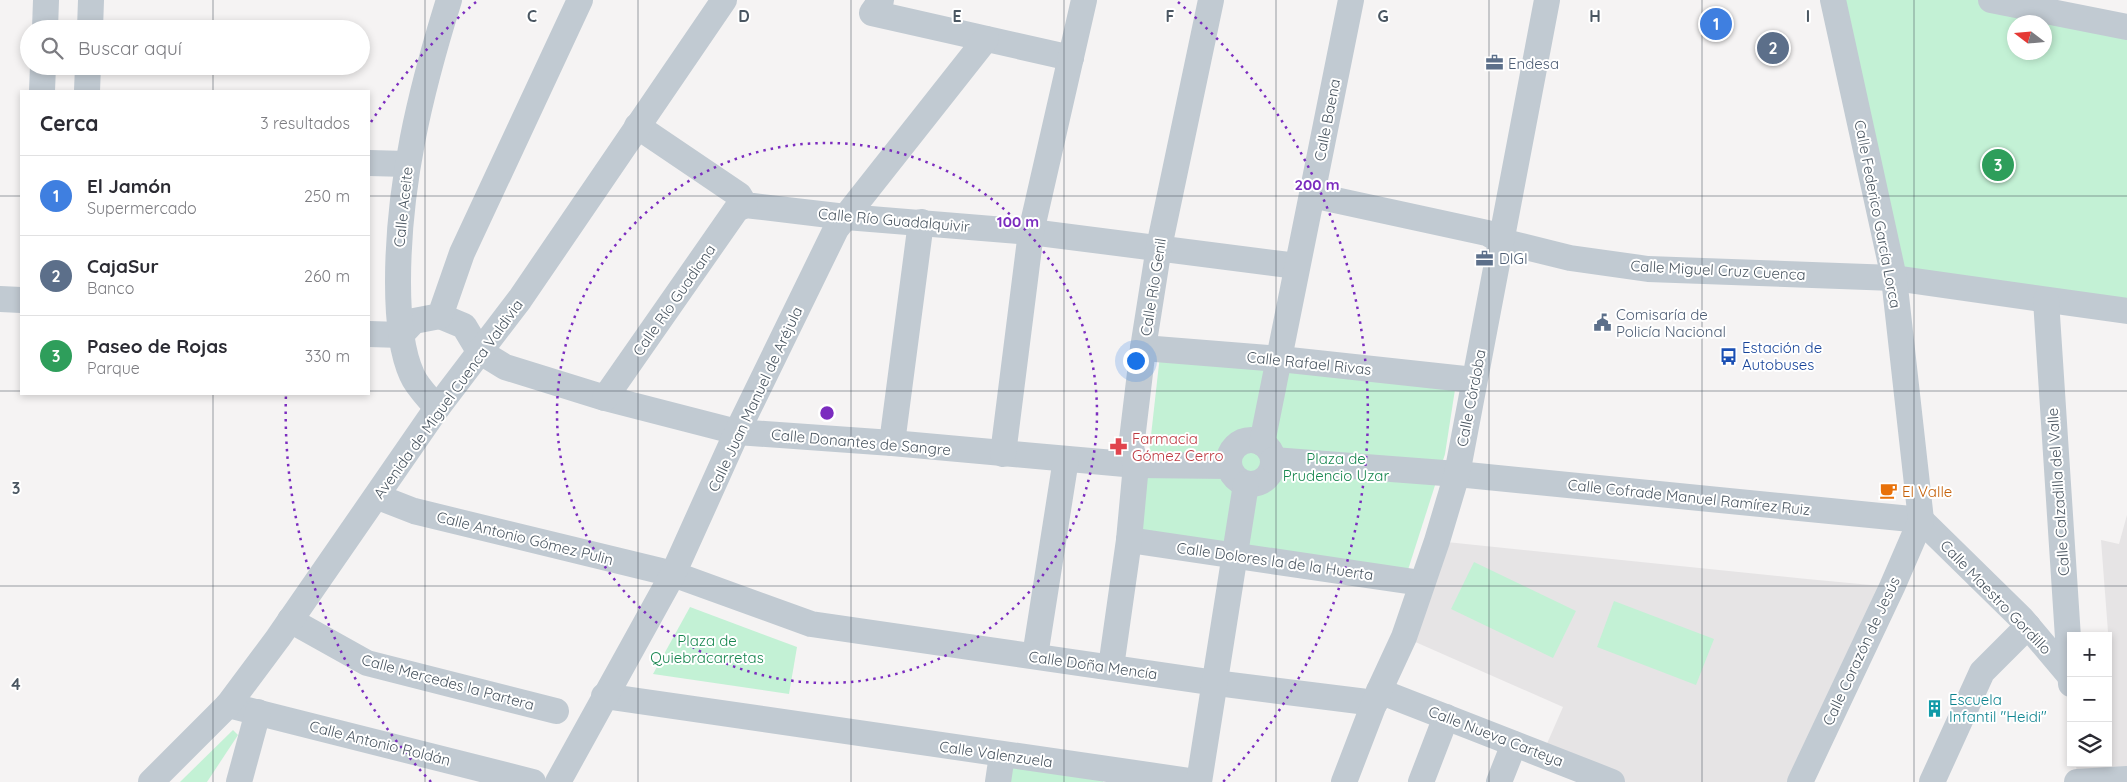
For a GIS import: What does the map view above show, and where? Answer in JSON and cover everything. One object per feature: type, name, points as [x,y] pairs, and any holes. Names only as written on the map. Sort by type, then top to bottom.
[{"type":"street","points":[[45,20],[46,0]]},
{"type":"street","points":[[90,20],[91,0]]},
{"type":"street","name":"Calle Aceite","points":[[437,408],[412,376],[401,334],[398,308],[398,247],[407,164],[426,72],[449,0]]},
{"type":"street","points":[[440,316],[462,253],[580,0]]},
{"type":"street","name":"Avenida de Miguel Cuenca Valdivia","points":[[151,782],[228,705],[378,497],[437,408],[520,299],[724,0]]},
{"type":"street","points":[[1003,454],[1031,232],[1084,0]]},
{"type":"street","name":"Calle Río Genil","points":[[1111,667],[1130,540],[1136,465],[1131,448],[1143,348],[1159,247],[1211,0]]},
{"type":"street","name":"Calle Baena","points":[[1267,451],[1280,359],[1297,266],[1351,0]]},
{"type":"street","name":"Calle Córdoba","points":[[1344,782],[1377,697],[1404,637],[1437,541],[1456,474],[1546,0]]},
{"type":"street","name":"Calle Federico García Lorca","points":[[1833,0],[1894,278],[1921,520]]},
{"type":"street","points":[[1991,0],[2037,4],[2127,27]]},
{"type":"street","points":[[877,7],[986,39],[1071,58]]},
{"type":"street","name":"Calle Juan Manuel de Aréjula","points":[[558,782],[673,574],[737,432],[836,229],[986,39]]},
{"type":"street","points":[[42,90],[43,75]]},
{"type":"street","points":[[86,90],[87,75]]},
{"type":"street","points":[[637,126],[739,195],[745,206]]},
{"type":"street","points":[[370,163],[407,164]]},
{"type":"street","name":"Calle Miguel Cruz Cuenca","points":[[1312,195],[1487,233],[1501,241],[1570,258],[1648,269],[1894,278],[2127,311]]},
{"type":"street","name":"Calle Río Guadalquivir","points":[[745,206],[846,217],[1031,232],[1297,266]]},
{"type":"street","name":"Calle Río Guadiana","points":[[605,398],[736,210],[745,206]]},
{"type":"street","points":[[892,443],[921,222]]},
{"type":"street","points":[[0,299],[20,300]]},
{"type":"street","name":"Calle Calzadilla del Valle","points":[[2046,300],[2067,632]]},
{"type":"street","points":[[370,334],[401,334],[414,321],[440,316],[464,326],[479,351]]},
{"type":"street","name":"Calle Rafael Rivas","points":[[1143,348],[1280,359],[1474,380]]},
{"type":"street","name":"Calle Donantes de Sangre","points":[[479,351],[505,367],[605,398],[737,432],[892,443],[1238,475]]},
{"type":"street","points":[[1198,782],[1236,555],[1238,475],[1231,452],[1241,442],[1248,440],[1267,451],[1456,474]]},
{"type":"street","points":[[1238,475],[1253,484],[1266,479],[1270,473],[1267,451]]},
{"type":"street","points":[[1035,656],[1066,459]]},
{"type":"street","name":"Calle Cofrade Manuel Ramírez Ruiz","points":[[1456,474],[1921,520]]},
{"type":"street","name":"Calle Antonio Gómez Pulin","points":[[378,497],[407,506],[414,511],[673,574]]},
{"type":"street","name":"Calle Maestro Gordillo","points":[[1921,520],[2028,626],[2067,672]]},
{"type":"street","name":"Calle Corazón de Jesús","points":[[1800,782],[1892,587],[1921,520]]},
{"type":"street","name":"Calle Dolores la de la Huerta","points":[[1130,540],[1421,583]]},
{"type":"street","name":"Calle Doña Mencía","points":[[673,574],[811,624],[1216,683],[1377,697]]},
{"type":"street","name":"Calle Mercedes la Partera","points":[[290,620],[367,663],[556,711]]},
{"type":"street","points":[[1932,782],[1982,672],[2028,626]]},
{"type":"street","name":"Calle Valenzuela","points":[[604,696],[1002,755],[1104,776],[1198,782]]},
{"type":"street","name":"Calle Nueva Carteya","points":[[1377,697],[1446,717],[1514,744],[1581,776],[1612,782]]},
{"type":"street","name":"Calle Antonio Roldán","points":[[228,705],[258,712],[450,772],[532,782]]},
{"type":"street","points":[[239,782],[258,712]]},
{"type":"street","points":[[1421,782],[1446,717]]},
{"type":"street","points":[[1499,782],[1514,744]]},
{"type":"street","points":[[998,782],[1002,755]]},
{"type":"street","points":[[2076,767],[2077,782],[2126,780]]},
{"type":"shaded area","points":[[2127,515],[2127,779],[2077,782],[2076,767],[2112,767],[2112,632],[2108,632],[2101,540],[2119,544]]},
{"type":"shaded area","points":[[1437,541],[1892,587],[1800,782],[1612,782],[1542,755],[1563,707],[1404,637]]},
{"type":"green space","points":[[1833,0],[1991,0],[2127,27],[2127,311],[1894,278]]},
{"type":"green space","name":"Plaza de Prudencio Uzar","points":[[1160,355],[1456,383],[1445,454],[1407,573],[1140,534]]},
{"type":"green space","points":[[1474,562],[1576,611],[1553,658],[1451,609]]},
{"type":"green space","points":[[1614,601],[1714,639],[1696,685],[1597,647]]},
{"type":"green space","name":"Plaza de Quiebracarretas","points":[[690,607],[797,647],[789,694],[653,674]]},
{"type":"green space","points":[[233,730],[238,735],[207,782],[180,782]]},
{"type":"green space","points":[[1002,755],[1105,770],[1103,782],[998,782]]},
{"type":"place","name":"El Jamón","points":[[1716,24]]},
{"type":"place","name":"CajaSur","points":[[1773,48]]},
{"type":"place","name":"Endesa","points":[[1494,63]]},
{"type":"place","name":"Paseo de Rojas","points":[[1998,165]]},
{"type":"place","name":"DIGI","points":[[1485,258]]},
{"type":"place","name":"Comisaría de Policía Nacional","points":[[1602,323]]},
{"type":"place","name":"Estación de Autobuses","points":[[1728,356]]},
{"type":"place","name":"Farmacia Gómez Cerro","points":[[1118,447]]},
{"type":"place","name":"El Valle","points":[[1888,491]]},
{"type":"place","name":"Escuela Infantil \"Heidi\"","points":[[1935,708]]}]
